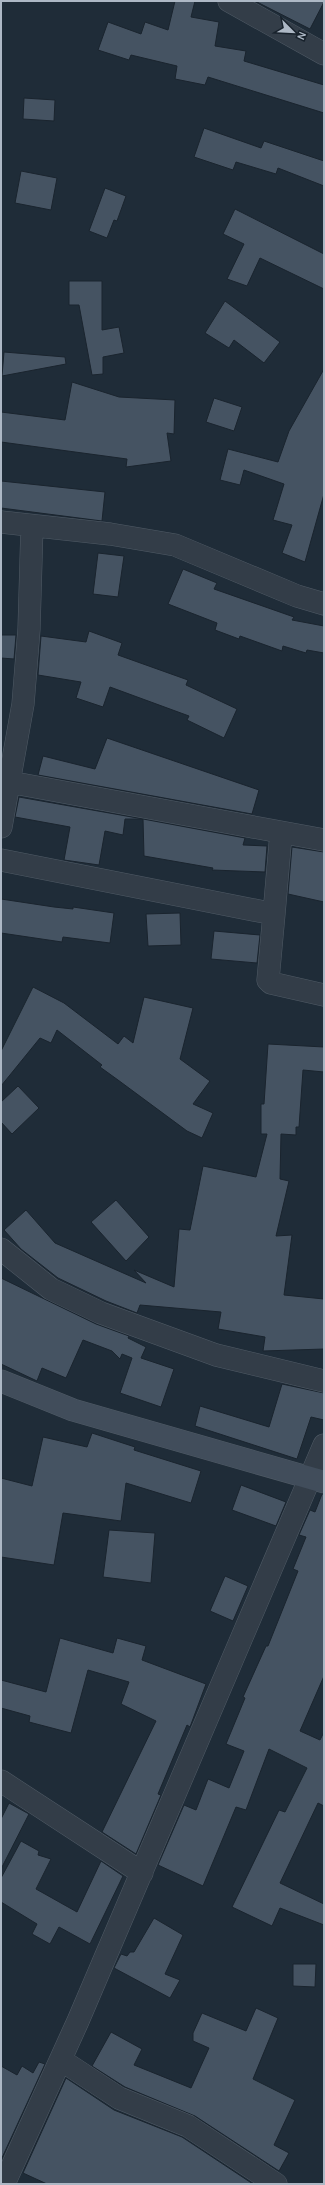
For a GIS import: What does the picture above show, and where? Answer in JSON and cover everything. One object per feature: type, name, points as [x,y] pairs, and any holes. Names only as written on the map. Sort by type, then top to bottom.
[{"type":"street","points":[[229,1],[324,54]]},
{"type":"street","points":[[1,522],[117,535],[175,546],[297,596],[324,604]]},
{"type":"street","points":[[1,827],[9,782],[9,746],[23,704],[29,629],[32,526]]},
{"type":"street","points":[[9,782],[324,840]]},
{"type":"street","points":[[281,833],[268,980],[271,983],[324,995]]},
{"type":"street","points":[[1,860],[274,914]]},
{"type":"street","points":[[1,1249],[51,1289],[101,1313],[216,1355],[324,1381]]},
{"type":"street","points":[[1,1381],[72,1410],[316,1480]]},
{"type":"street","points":[[4,2184],[61,2060],[316,1480],[324,1444]]},
{"type":"street","points":[[1,1781],[142,1873]]},
{"type":"street","points":[[61,2060],[119,2098],[188,2126],[276,2184]]},
{"type":"building","points":[[175,1],[195,1],[191,17],[219,22],[215,46],[246,51],[244,61],[324,85],[324,113],[208,77],[205,85],[175,79],[177,66],[131,55],[129,60],[98,50],[108,22],[141,34],[145,22],[168,30]]},
{"type":"building","points":[[255,1],[324,1],[324,2],[310,29]]},
{"type":"building","points":[[24,98],[55,100],[54,121],[23,119]]},
{"type":"building","points":[[204,128],[261,148],[264,141],[324,161],[324,186],[278,168],[276,174],[236,162],[233,170],[194,157]]},
{"type":"building","points":[[21,171],[57,178],[51,210],[15,203]]},
{"type":"building","points":[[105,188],[126,196],[117,221],[114,220],[107,238],[89,231]]},
{"type":"building","points":[[235,209],[324,254],[324,289],[260,258],[247,286],[227,279],[244,244],[223,234]]},
{"type":"building","points":[[69,281],[102,281],[102,330],[119,327],[124,353],[103,357],[103,374],[92,375],[79,305],[69,305]]},
{"type":"building","points":[[225,301],[280,342],[264,363],[234,340],[229,348],[205,333]]},
{"type":"building","points":[[4,352],[65,357],[66,364],[2,376]]},
{"type":"building","points":[[324,369],[324,494],[305,562],[282,553],[292,525],[273,520],[284,484],[244,470],[240,485],[220,480],[228,449],[278,462],[289,431]]},
{"type":"building","points":[[72,382],[119,397],[175,400],[174,434],[167,433],[171,461],[126,467],[127,459],[1,442],[1,412],[65,420]]},
{"type":"building","points":[[214,398],[242,407],[234,431],[206,422]]},
{"type":"building","points":[[1,481],[105,492],[102,521],[1,508]]},
{"type":"building","points":[[98,553],[124,556],[118,597],[93,594]]},
{"type":"building","points":[[183,569],[217,583],[214,589],[294,617],[292,620],[324,626],[324,653],[307,650],[306,653],[283,646],[282,651],[240,636],[239,639],[215,630],[217,623],[168,604]]},
{"type":"building","points":[[89,631],[122,643],[118,655],[188,680],[186,685],[237,709],[224,738],[187,720],[189,716],[110,687],[103,707],[76,698],[81,682],[38,675],[41,636],[86,642]]},
{"type":"building","points":[[1,635],[16,635],[14,659],[1,658]]},
{"type":"building","points":[[107,738],[259,790],[252,814],[38,775],[43,756],[95,769]]},
{"type":"building","points":[[19,797],[143,819],[125,819],[123,835],[105,831],[99,865],[64,860],[70,827],[15,817]]},
{"type":"building","points":[[143,819],[245,838],[243,845],[267,846],[265,872],[212,870],[213,868],[144,856]]},
{"type":"building","points":[[292,847],[324,852],[324,902],[288,894]]},
{"type":"building","points":[[1,899],[54,907],[73,909],[73,907],[114,913],[110,943],[63,937],[62,942],[1,933]]},
{"type":"building","points":[[180,913],[181,945],[148,946],[146,914]]},
{"type":"building","points":[[214,931],[260,935],[257,963],[211,959]]},
{"type":"building","points":[[33,987],[64,1003],[118,1044],[124,1036],[133,1043],[144,997],[193,1008],[180,1059],[210,1081],[193,1104],[213,1113],[202,1138],[187,1131],[100,1067],[102,1065],[57,1030],[51,1043],[40,1038],[1,1086],[1,1051]]},
{"type":"building","points":[[268,1044],[324,1047],[324,1072],[303,1070],[299,1127],[296,1127],[296,1135],[281,1134],[280,1179],[289,1181],[276,1236],[292,1235],[284,1295],[324,1299],[324,1349],[263,1351],[265,1337],[218,1329],[221,1312],[140,1305],[137,1313],[106,1301],[58,1278],[21,1249],[4,1230],[26,1210],[55,1243],[146,1283],[134,1270],[174,1287],[179,1229],[190,1230],[203,1166],[256,1177],[267,1134],[261,1134],[261,1104],[264,1104]]},
{"type":"building","points":[[18,1086],[39,1108],[12,1134],[1,1122],[1,1102]]},
{"type":"building","points":[[116,1200],[149,1237],[126,1261],[91,1222]]},
{"type":"building","points":[[1,1278],[96,1324],[129,1336],[128,1338],[146,1347],[141,1358],[174,1369],[161,1407],[120,1393],[132,1358],[122,1354],[120,1359],[112,1351],[83,1340],[66,1378],[42,1368],[37,1381],[1,1364]]},
{"type":"building","points":[[282,1384],[324,1393],[324,1420],[311,1417],[297,1459],[195,1426],[200,1406],[269,1427]]},
{"type":"building","points":[[92,1433],[135,1447],[134,1450],[201,1471],[191,1503],[126,1483],[121,1521],[63,1513],[54,1565],[1,1557],[1,1478],[32,1486],[43,1437],[87,1447]]},
{"type":"building","points":[[241,1485],[286,1502],[276,1526],[232,1510]]},
{"type":"building","points":[[322,1494],[324,1494],[324,1676],[300,1731],[320,1740],[324,1732],[324,1806],[318,1803],[280,1883],[324,1904],[324,1925],[280,1908],[272,1926],[232,1907],[279,1810],[285,1812],[307,1768],[269,1749],[246,1810],[236,1807],[203,1886],[158,1865],[184,1805],[196,1810],[208,1779],[229,1788],[244,1751],[226,1744],[245,1698],[243,1697],[266,1646],[268,1646],[298,1571],[293,1569],[306,1537],[299,1535],[310,1510],[315,1512]]},
{"type":"building","points":[[109,1530],[155,1533],[151,1583],[103,1577]]},
{"type":"building","points":[[225,1576],[248,1586],[233,1621],[210,1611]]},
{"type":"building","points":[[60,1638],[113,1653],[117,1638],[146,1646],[142,1660],[206,1684],[190,1727],[187,1725],[158,1794],[161,1795],[136,1854],[102,1832],[156,1721],[121,1704],[129,1682],[88,1670],[71,1733],[29,1722],[30,1716],[1,1708],[1,1680],[46,1692]]},
{"type":"building","points":[[9,1803],[29,1814],[1,1869],[1,1819]]},
{"type":"building","points":[[21,1841],[39,1851],[38,1855],[51,1859],[36,1889],[77,1912],[101,1861],[123,1876],[90,1944],[59,1927],[50,1944],[32,1934],[37,1924],[1,1902],[1,1878]]},
{"type":"building","points":[[154,1918],[183,1935],[165,1974],[180,1980],[170,1998],[114,1968],[121,1954],[127,1956],[130,1952],[134,1952]]},
{"type":"building","points":[[293,1964],[316,1964],[315,1987],[293,1986]]},
{"type":"building","points":[[256,2008],[278,2018],[253,2079],[295,2100],[274,2145],[289,2153],[279,2171],[195,2116],[125,2087],[92,2066],[111,2032],[142,2049],[134,2065],[191,2088],[209,2048],[193,2041],[193,2033],[202,2013],[246,2031]]},
{"type":"building","points":[[39,2062],[45,2064],[1,2160],[1,2066],[17,2075],[22,2066],[33,2073]]},
{"type":"building","points":[[66,2078],[114,2110],[182,2137],[253,2184],[47,2184],[23,2173]]}]
